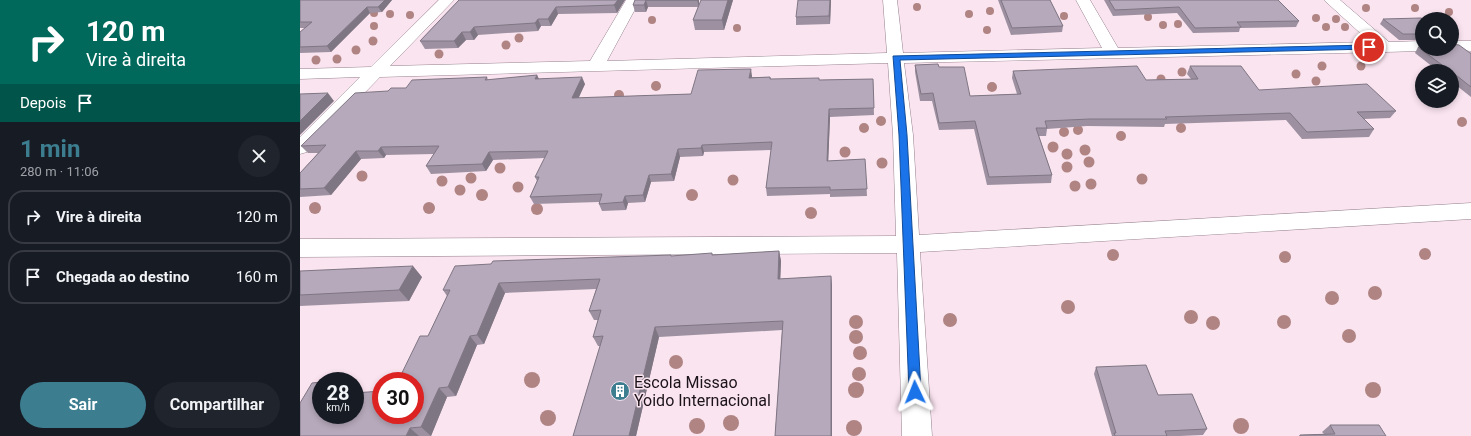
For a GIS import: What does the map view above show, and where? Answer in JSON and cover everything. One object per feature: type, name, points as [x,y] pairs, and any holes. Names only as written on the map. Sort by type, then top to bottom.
[{"type":"street","points":[[300,148],[447,0]]},
{"type":"street","points":[[596,66],[633,0]]},
{"type":"street","points":[[890,0],[903,135],[917,436]]},
{"type":"street","points":[[1083,0],[1113,52]]},
{"type":"street","points":[[1331,0],[1385,47]]},
{"type":"street","points":[[300,74],[1113,52],[1415,46]]},
{"type":"street","points":[[1459,46],[1471,46]]},
{"type":"street","points":[[300,248],[909,244],[1471,211]]},
{"type":"building","points":[[300,0],[385,0],[378,7],[367,7],[327,46],[300,47],[300,32],[312,22],[300,22]]},
{"type":"building","points":[[459,0],[618,0],[614,5],[556,7],[548,19],[538,19],[535,23],[474,27],[470,32],[462,32],[454,41],[420,41]]},
{"type":"building","points":[[635,0],[646,0],[644,5],[633,5]]},
{"type":"building","points":[[701,0],[728,0],[722,20],[693,20]]},
{"type":"building","points":[[798,0],[830,0],[829,16],[796,17]]},
{"type":"building","points":[[1001,0],[1050,0],[1063,26],[1012,28]]},
{"type":"building","points":[[1109,0],[1278,0],[1299,21],[1237,22],[1241,27],[1195,28],[1179,7],[1115,10]]},
{"type":"building","points":[[1415,18],[1415,34],[1403,34],[1383,19]]},
{"type":"building","points":[[1459,45],[1471,53],[1471,87],[1459,78],[1459,64],[1441,64],[1430,56],[1459,56]]},
{"type":"building","points":[[938,64],[939,67],[964,67],[970,96],[1021,94],[1013,71],[1137,66],[1146,80],[1198,79],[1190,66],[1241,66],[1259,90],[1367,84],[1396,111],[1357,112],[1374,129],[1307,132],[1290,113],[1165,117],[1167,119],[1090,119],[1045,121],[1047,128],[1036,128],[1052,175],[989,177],[975,121],[939,123],[933,93],[921,94],[915,65]]},
{"type":"building","points":[[751,69],[749,78],[819,78],[819,80],[873,79],[874,108],[829,109],[827,161],[865,159],[867,189],[830,190],[830,187],[766,188],[772,142],[702,145],[701,148],[678,149],[671,174],[649,175],[643,195],[625,196],[623,202],[599,204],[602,194],[530,197],[539,177],[535,177],[548,151],[489,152],[482,164],[426,166],[439,146],[381,147],[378,151],[356,151],[324,188],[300,189],[300,173],[326,145],[301,146],[355,93],[388,91],[391,88],[406,88],[412,80],[487,77],[485,80],[537,75],[535,79],[582,77],[572,98],[691,94],[698,70]]},
{"type":"building","points":[[328,93],[300,121],[300,94]]},
{"type":"building","points":[[779,251],[778,279],[831,276],[831,436],[775,436],[783,321],[655,327],[629,436],[573,436],[603,336],[593,337],[601,310],[589,311],[600,279],[499,283],[477,335],[470,336],[448,387],[439,388],[424,420],[424,372],[402,372],[420,336],[428,336],[450,290],[443,290],[455,266],[491,264],[493,261],[671,256],[712,253],[712,255]]},
{"type":"building","points":[[413,266],[399,290],[300,295],[300,271]]},
{"type":"building","points":[[1146,365],[1158,395],[1192,394],[1207,429],[1165,431],[1167,436],[1115,436],[1114,433],[1116,433],[1096,367]]},
{"type":"building","points":[[312,383],[312,424],[364,424],[364,392],[372,392],[372,424],[422,424],[421,427],[410,428],[406,436],[300,436],[300,403]]},
{"type":"building","points":[[1330,425],[1379,425],[1386,436],[1300,436],[1335,434]]},
{"type":"place","name":"Escola Missao Yoido Internacional","points":[[620,391]]},
{"type":"route","points":[[915,392],[903,135],[896,58],[1369,47]]}]
